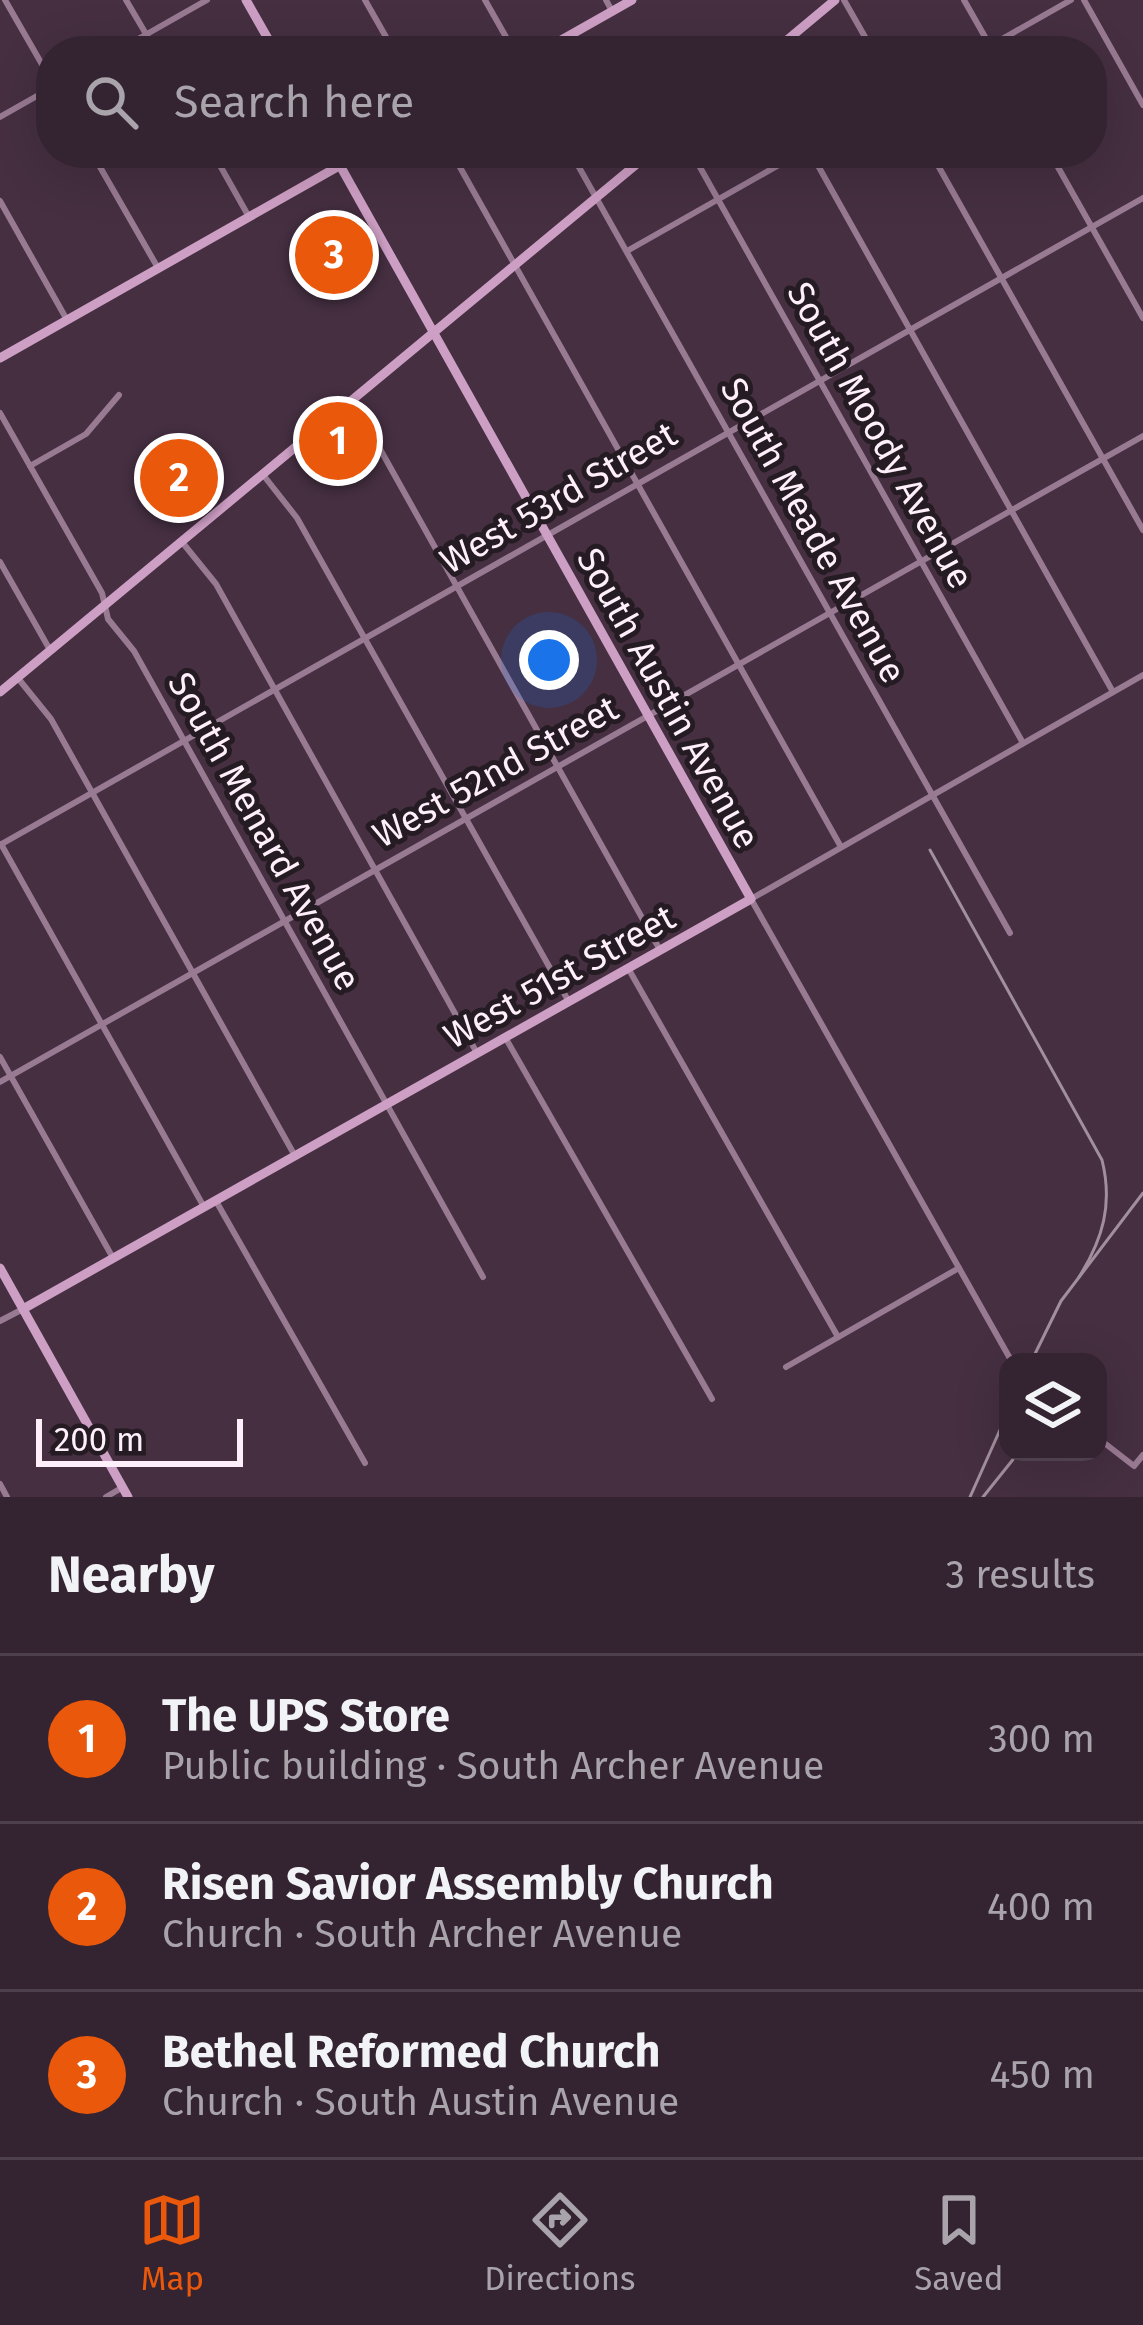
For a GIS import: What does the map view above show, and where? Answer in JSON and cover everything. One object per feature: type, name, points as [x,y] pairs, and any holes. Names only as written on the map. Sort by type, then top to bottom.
[{"type":"street","points":[[5,0],[36,57]]},
{"type":"street","points":[[126,0],[146,34]]},
{"type":"street","points":[[143,36],[207,0]]},
{"type":"street","points":[[246,0],[266,36]]},
{"type":"street","points":[[365,0],[385,36]]},
{"type":"street","points":[[485,0],[505,36]]},
{"type":"street","points":[[606,0],[612,11]]},
{"type":"street","points":[[568,36],[632,0]]},
{"type":"street","points":[[793,36],[840,0],[863,36]]},
{"type":"street","points":[[964,0],[985,36]]},
{"type":"street","points":[[1012,36],[1071,0]]},
{"type":"street","points":[[1084,0],[1104,36]]},
{"type":"street","points":[[1107,41],[1143,105]]},
{"type":"street","points":[[0,117],[36,94]]},
{"type":"street","points":[[101,168],[158,268]]},
{"type":"street","points":[[221,168],[249,217]]},
{"type":"street","points":[[0,358],[335,168]]},
{"type":"street","name":"South Austin Avenue","points":[[342,168],[1007,1353]]},
{"type":"street","points":[[460,168],[841,847]]},
{"type":"street","name":"South Meade Avenue","points":[[580,168],[1010,933]]},
{"type":"street","points":[[0,692],[632,168]]},
{"type":"street","name":"South Moody Avenue","points":[[700,168],[1023,743]]},
{"type":"street","points":[[627,251],[774,168]]},
{"type":"street","points":[[820,168],[1113,692]]},
{"type":"street","points":[[939,168],[1143,530]]},
{"type":"street","points":[[1059,168],[1143,318]]},
{"type":"street","name":"West 53rd Street","points":[[0,843],[1143,198]]},
{"type":"street","points":[[0,201],[67,320]]},
{"type":"street","points":[[30,466],[86,434],[119,395]]},
{"type":"street","points":[[344,406],[380,449],[660,950]]},
{"type":"street","name":"South Menard Avenue","points":[[0,413],[102,592],[108,620],[134,651],[483,1277]]},
{"type":"street","name":"West 52nd Street","points":[[0,1082],[1143,436]]},
{"type":"street","points":[[262,474],[297,518],[568,1002]]},
{"type":"street","points":[[181,541],[216,584],[477,1053]]},
{"type":"street","points":[[0,562],[50,650]]},
{"type":"street","name":"West 51st Street","points":[[0,1322],[1143,675]]},
{"type":"street","points":[[17,677],[51,719],[296,1156]]},
{"type":"street","points":[[0,843],[204,1208]]},
{"type":"street","points":[[628,968],[838,1337]]},
{"type":"street","points":[[506,1037],[712,1399]]},
{"type":"street","points":[[0,1057],[113,1258]]},
{"type":"street","points":[[216,1201],[365,1463]]},
{"type":"street","points":[[0,1268],[126,1492],[106,1497]]},
{"type":"street","points":[[786,1367],[959,1268]]},
{"type":"street","points":[[1107,1445],[1134,1466],[1143,1455]]},
{"type":"street","points":[[0,1484],[7,1497]]},
{"type":"railway","points":[[930,850],[1102,1160],[1104,1221],[1079,1277]]},
{"type":"railway","points":[[1035,1353],[1061,1301],[1143,1193]]},
{"type":"railway","points":[[970,1497],[999,1432]]},
{"type":"railway","points":[[983,1497],[1012,1461]]},
{"type":"place","name":"Bethel Reformed Church","points":[[334,255]]},
{"type":"place","name":"The UPS Store","points":[[338,441]]},
{"type":"place","name":"Risen Savior Assembly Church","points":[[179,478]]}]
